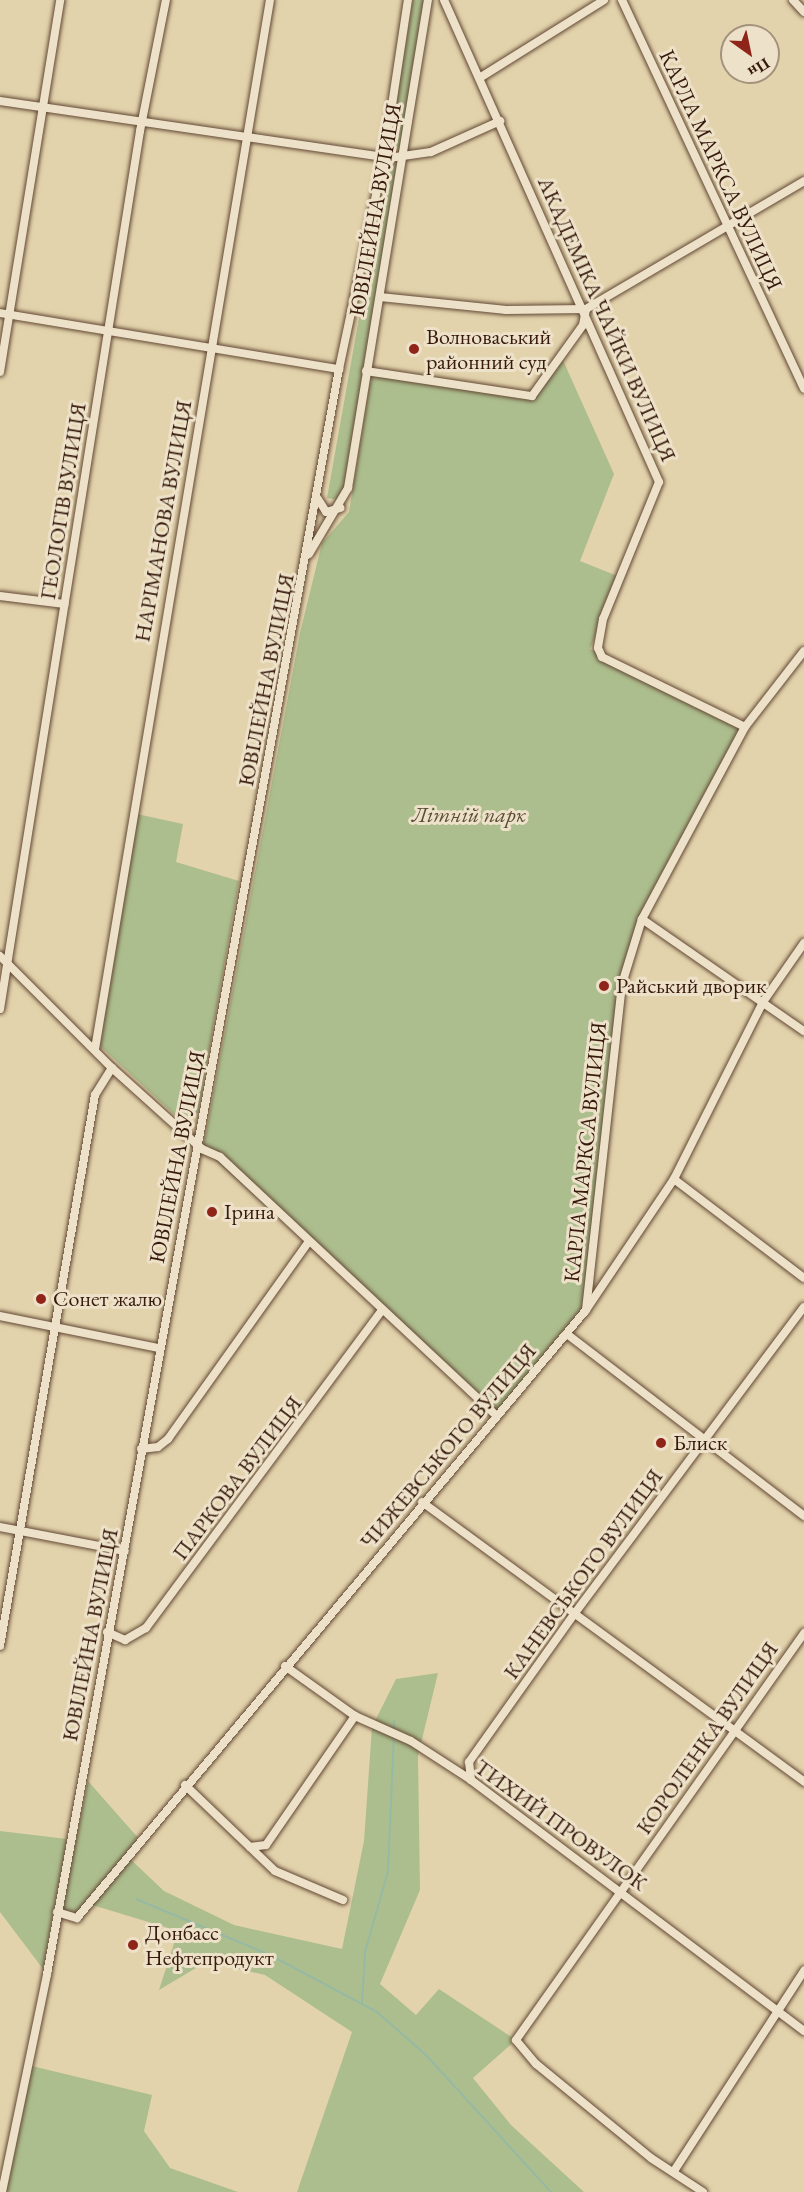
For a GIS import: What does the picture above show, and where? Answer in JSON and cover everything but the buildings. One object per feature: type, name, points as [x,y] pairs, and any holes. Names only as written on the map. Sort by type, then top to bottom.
[{"type":"street","points":[[0,372],[60,0]]},
{"type":"street","name":"ГЕОЛОГІВ ВУЛИЦЯ","points":[[0,1009],[3,958],[110,332],[142,124],[166,0]]},
{"type":"street","name":"НАРІМАНОВА ВУЛИЦЯ","points":[[95,1049],[270,0]]},
{"type":"street","name":"ЮВІЛЕЙНА ВУЛИЦЯ","points":[[2,2192],[39,2013],[107,1632],[125,1551],[159,1348],[307,557],[339,369],[384,158],[408,0]]},
{"type":"street","name":"ЮВІЛЕЙНА ВУЛИЦЯ","points":[[307,557],[342,507],[404,157],[428,0]]},
{"type":"street","name":"АКАДЕМІКА ЧАЙКИ ВУЛИЦЯ","points":[[444,0],[586,309],[659,482],[598,636],[602,657],[745,727]]},
{"type":"street","points":[[481,77],[604,0]]},
{"type":"street","name":"КАРЛА МАРКСА ВУЛИЦЯ","points":[[622,0],[726,228],[804,388]]},
{"type":"street","points":[[793,0],[804,12]]},
{"type":"street","points":[[0,101],[247,140],[384,158],[431,152],[500,121]]},
{"type":"street","points":[[380,297],[506,310],[586,309],[804,181]]},
{"type":"street","points":[[366,371],[532,396],[583,325],[586,309]]},
{"type":"street","points":[[0,313],[110,332],[212,346],[339,369]]},
{"type":"street","points":[[317,496],[326,513],[342,507]]},
{"type":"street","points":[[0,596],[64,604]]},
{"type":"street","name":"КАРЛА МАРКСА ВУЛИЦЯ","points":[[586,1310],[622,984],[642,919],[745,727],[804,651]]},
{"type":"street","points":[[642,919],[804,1031]]},
{"type":"street","name":"ЧИЖЕВСЬКОГО ВУЛИЦЯ","points":[[57,1912],[77,1918],[495,1414],[586,1310],[674,1179],[763,1002],[804,943]]},
{"type":"street","points":[[3,958],[112,1068],[197,1144],[219,1157],[381,1312],[495,1414]]},
{"type":"street","points":[[0,1646],[95,1095],[112,1068]]},
{"type":"street","points":[[674,1179],[804,1278]]},
{"type":"street","points":[[141,1449],[158,1447],[168,1438],[308,1243]]},
{"type":"street","name":"КАНЕВСЬКОГО ВУЛИЦЯ","points":[[471,1780],[470,1762],[575,1613],[804,1307]]},
{"type":"street","name":"ПАРКОВА ВУЛИЦЯ","points":[[107,1632],[125,1640],[146,1628],[381,1312]]},
{"type":"street","points":[[0,1317],[159,1348]]},
{"type":"street","points":[[567,1334],[804,1516]]},
{"type":"street","points":[[422,1502],[804,1782]]},
{"type":"street","points":[[0,1527],[125,1551]]},
{"type":"street","name":"КОРОЛЕНКА ВУЛИЦЯ","points":[[674,2171],[545,2071],[516,2040],[804,1633]]},
{"type":"street","name":"ТИХИЙ ПРОВУЛОК","points":[[285,1666],[355,1716],[411,1741],[471,1780],[622,1891],[775,2013],[804,2031]]},
{"type":"street","points":[[250,1846],[266,1845],[355,1716]]},
{"type":"street","points":[[185,1785],[290,1880],[343,1900]]},
{"type":"street","points":[[703,2192],[674,2171],[804,1971]]},
{"type":"green space","points":[[413,0],[426,0],[402,149],[388,151]]},
{"type":"green space","points":[[401,163],[344,501],[327,498],[386,166]]},
{"type":"green space","name":"Літній парк","points":[[562,358],[614,474],[580,561],[620,577],[590,649],[745,727],[642,919],[622,984],[586,1310],[495,1414],[203,1149],[300,633],[322,543],[349,512],[371,377],[445,379],[532,396]]},
{"type":"green space","points":[[137,814],[183,824],[176,862],[239,881],[198,1113],[188,1118],[177,1117],[100,1046]]},
{"type":"green space","points":[[438,1673],[418,1756],[420,1890],[380,1984],[416,2015],[439,1989],[516,2040],[473,2078],[511,2125],[584,2192],[297,2192],[352,2032],[265,1975],[206,1962],[159,1990],[178,1931],[89,1904],[77,1918],[61,1913],[88,1781],[140,1840],[127,1856],[164,1891],[234,1925],[342,1949],[364,1841],[372,1727],[396,1679]]},
{"type":"green space","points":[[0,1831],[67,1839],[43,1969],[0,1912]]},
{"type":"green space","points":[[32,2066],[152,2095],[144,2131],[170,2168],[238,2192],[6,2192]]},
{"type":"waterway","points":[[394,1721],[394,1730]]},
{"type":"waterway","points":[[362,2004],[365,1952],[388,1871],[394,1735]]},
{"type":"waterway","points":[[136,1899],[270,1955],[377,2012],[425,2054],[551,2192]]},
{"type":"place","name":"Волноваський районний суд","points":[[414,349]]},
{"type":"place","name":"Райський дворик","points":[[604,986]]},
{"type":"place","name":"Ірина","points":[[212,1212]]},
{"type":"place","name":"Сонет жалю","points":[[41,1299]]},
{"type":"place","name":"Блиск","points":[[661,1443]]},
{"type":"place","name":"Донбасс Нефтепродукт","points":[[133,1945]]}]
